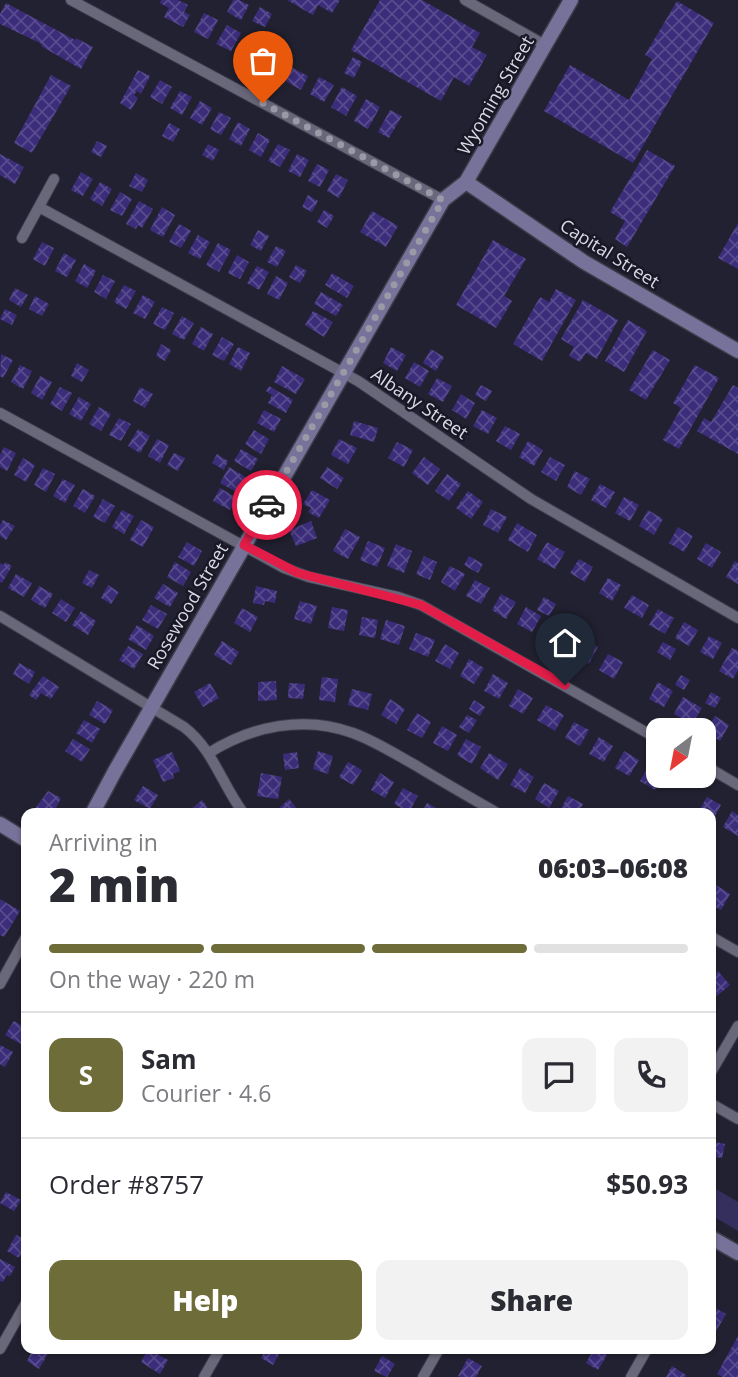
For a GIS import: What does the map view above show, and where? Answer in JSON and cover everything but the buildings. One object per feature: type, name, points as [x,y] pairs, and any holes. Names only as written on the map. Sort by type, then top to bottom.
[{"type":"street","points":[[71,0],[443,200]]},
{"type":"street","points":[[465,0],[545,45]]},
{"type":"street","name":"Wyoming Street","points":[[443,200],[466,182],[571,0]]},
{"type":"street","points":[[22,238],[54,179]]},
{"type":"street","name":"Capital Street","points":[[466,182],[584,262],[738,351]]},
{"type":"street","name":"Rosewood Street","points":[[95,808],[443,200]]},
{"type":"street","name":"Albany Street","points":[[39,207],[344,372],[531,499],[738,618]]},
{"type":"street","points":[[0,413],[298,573],[421,605],[646,732]]},
{"type":"street","points":[[0,616],[197,737],[241,808]]},
{"type":"street","points":[[209,753],[239,736],[277,726],[308,724],[339,729],[380,746],[488,808]]},
{"type":"street","points":[[716,772],[738,785]]},
{"type":"street","points":[[0,824],[21,837]]},
{"type":"street","points":[[716,939],[738,952]]},
{"type":"street","points":[[0,984],[21,946]]},
{"type":"street","points":[[716,1064],[738,1026]]},
{"type":"street","points":[[716,1106],[738,1119]]},
{"type":"street","points":[[716,1241],[738,1253]]},
{"type":"street","points":[[0,1349],[21,1312]]},
{"type":"street","points":[[204,1377],[217,1354]]},
{"type":"street","points":[[423,1377],[436,1354]]},
{"type":"street","points":[[631,1377],[644,1354]]},
{"type":"shaded area","points":[[716,1189],[738,1202],[738,1231],[716,1218]]},
{"type":"way so far","points":[[263,103],[443,200],[267,505]]},
{"type":"route","points":[[267,505],[244,545],[284,568],[309,577],[398,597],[421,605],[565,685]]}]
